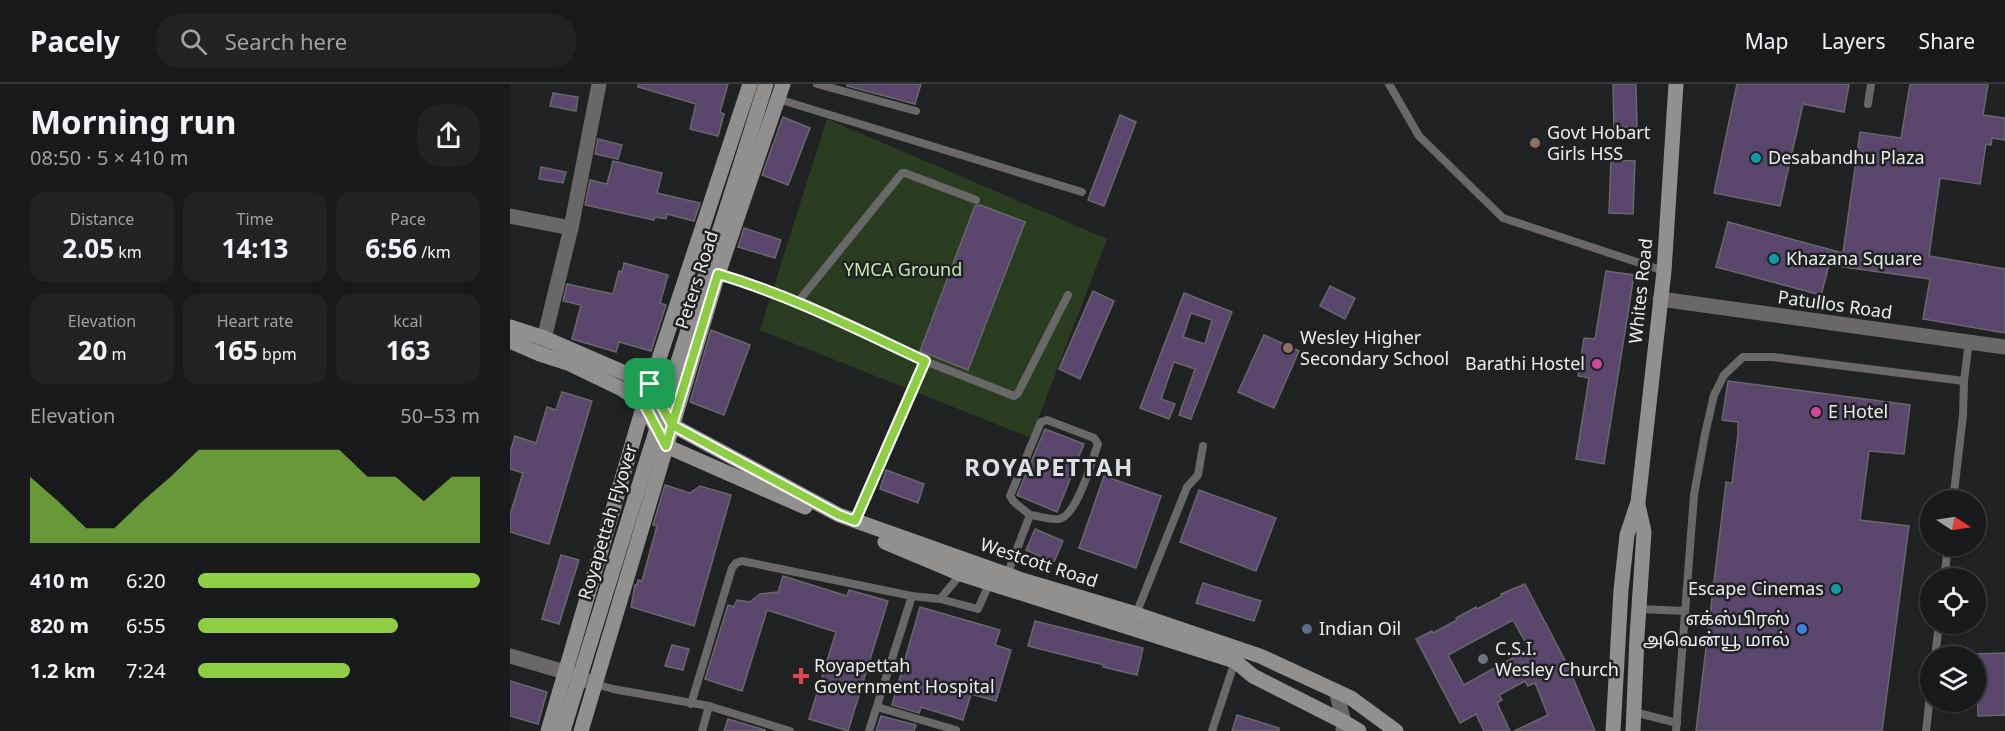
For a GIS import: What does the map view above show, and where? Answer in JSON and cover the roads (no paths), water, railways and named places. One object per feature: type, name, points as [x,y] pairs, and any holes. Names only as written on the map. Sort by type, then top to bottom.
[{"type":"main road","name":"Peters Road","points":[[548,731],[650,384],[750,84]]},
{"type":"main road","name":"Royapettah Flyover","points":[[563,731],[766,84]]},
{"type":"main road","name":"Whites Road","points":[[1613,731],[1621,590],[1627,535],[1638,502],[1664,271],[1676,84]]},
{"type":"main road","name":"Peters Road","points":[[581,731],[718,274],[780,91]]},
{"type":"main road","points":[[510,327],[650,384],[672,425]]},
{"type":"main road","points":[[510,341],[568,363],[622,389],[644,404],[666,446]]},
{"type":"main road","name":"Westcott Road","points":[[672,425],[839,515],[1007,575],[1136,614],[1260,656],[1351,698],[1396,731]]},
{"type":"main road","name":"Westcott Road","points":[[666,446],[961,574],[1234,661],[1253,676],[1343,726],[1359,731]]},
{"type":"main road","name":"Whites Road","points":[[1633,731],[1644,532],[1638,502]]},
{"type":"street","points":[[540,354],[571,228],[599,84]]},
{"type":"street","points":[[510,216],[571,228]]},
{"type":"street","name":"Patullos Road","points":[[1660,299],[2005,347]]},
{"type":"street","points":[[510,656],[565,672],[595,684]]},
{"type":"street","points":[[1336,691],[1343,726]]},
{"type":"lane","points":[[817,84],[916,111]]},
{"type":"lane","points":[[1389,84],[1419,136],[1503,218],[1664,271]]},
{"type":"lane","points":[[1868,104],[1871,84]]},
{"type":"lane","points":[[780,91],[1082,192]]},
{"type":"lane","points":[[797,303],[902,173],[976,200]]},
{"type":"lane","points":[[718,274],[797,303],[925,361],[1012,395],[1016,395],[1068,294]]},
{"type":"lane","points":[[1954,490],[1969,342]]},
{"type":"lane","points":[[1634,712],[1676,727],[1694,495],[1714,395],[1724,375],[1743,357],[1773,357],[1964,381]]},
{"type":"lane","points":[[855,521],[925,361]]},
{"type":"lane","points":[[1047,420],[1094,438],[1098,444],[1079,494],[1069,513],[1059,519],[1030,515],[1010,496],[1041,422],[1047,420]]},
{"type":"lane","points":[[1136,614],[1187,487],[1198,475],[1203,446]]},
{"type":"lane","points":[[1007,575],[1030,515]]},
{"type":"lane","points":[[691,704],[732,568],[736,562],[742,561],[912,596],[940,599],[978,609],[990,582]]},
{"type":"lane","points":[[940,599],[961,574]]},
{"type":"lane","points":[[869,731],[912,596]]},
{"type":"lane","points":[[1640,609],[1685,611]]},
{"type":"lane","points":[[1212,731],[1234,661]]},
{"type":"lane","points":[[595,684],[709,706],[790,731]]},
{"type":"lane","points":[[702,731],[709,706]]},
{"type":"lane","points":[[877,707],[956,730]]},
{"type":"lane","points":[[1926,731],[1928,712]]},
{"type":"place","name":"Govt Hobart Girls HSS","points":[[1535,143]]},
{"type":"place","name":"Desabandhu Plaza","points":[[1756,158]]},
{"type":"place","name":"Khazana Square","points":[[1774,259]]},
{"type":"place","name":"Wesley Higher Secondary School","points":[[1288,348]]},
{"type":"place","name":"Barathi Hostel","points":[[1597,364]]},
{"type":"place","name":"E Hotel","points":[[1816,412]]},
{"type":"place","name":"Escape Cinemas","points":[[1836,589]]},
{"type":"place","name":"Indian Oil","points":[[1307,629]]},
{"type":"place","name":"எக்ஸ்பிரஸ் அவென்யூ மால்","points":[[1802,629]]},
{"type":"place","name":"C.S.I. Wesley Church","points":[[1483,659]]},
{"type":"place","name":"Royapettah Government Hospital","points":[[801,676]]},
{"type":"district","name":"ROYAPETTAH","points":[[1049,468]]},
{"type":"park label","name":"YMCA Ground","points":[[903,270]]}]
